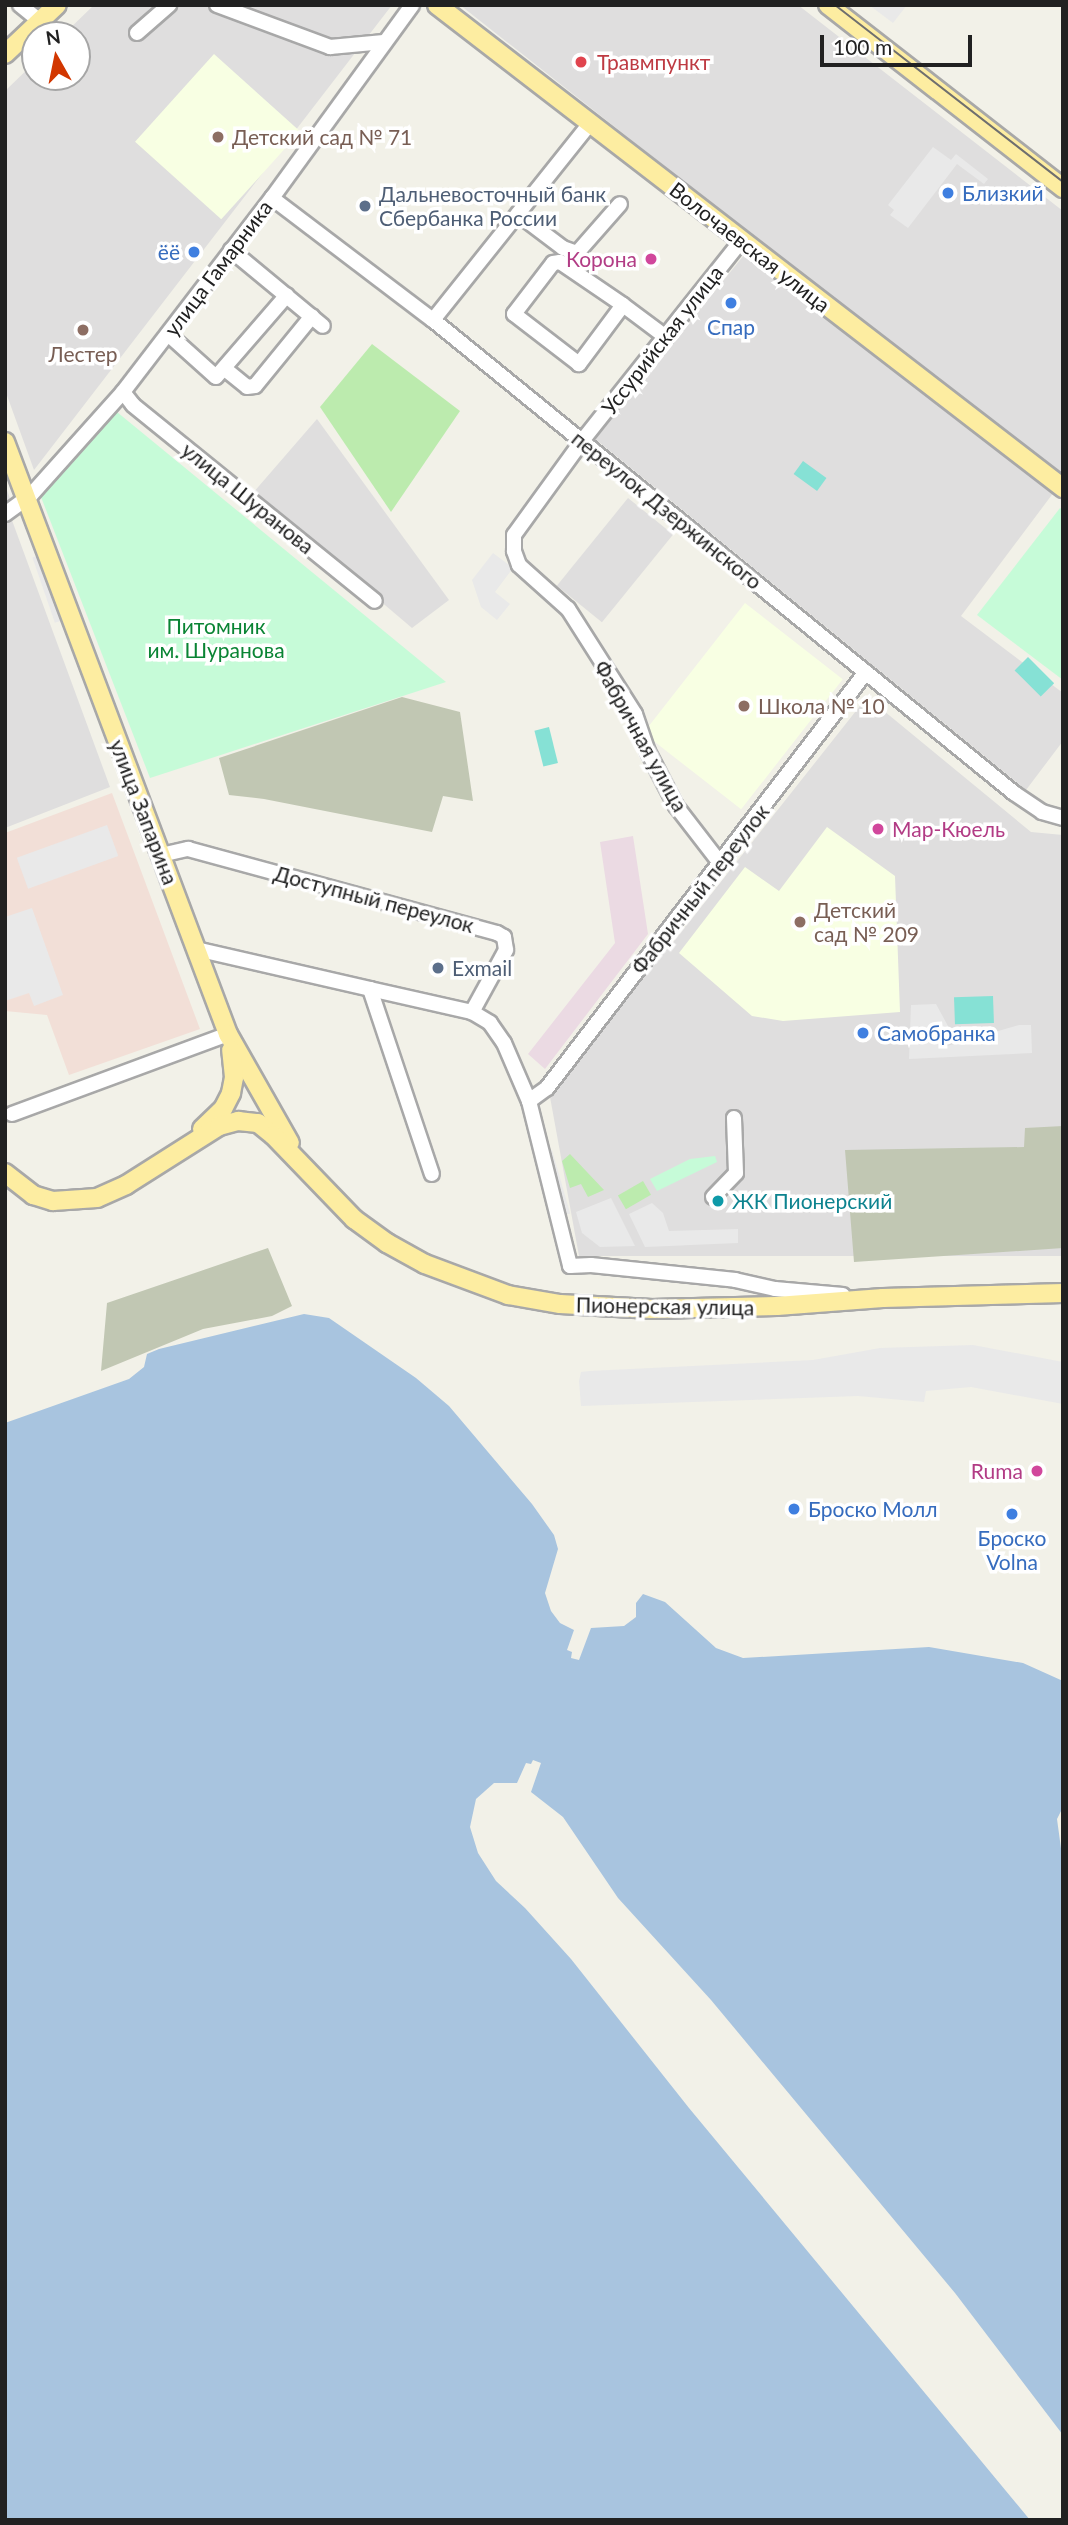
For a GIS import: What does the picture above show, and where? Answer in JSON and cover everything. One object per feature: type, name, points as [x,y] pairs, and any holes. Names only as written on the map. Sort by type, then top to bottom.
[{"type":"main road","points":[[40,21],[57,5]]},
{"type":"main road","name":"Волочаевская улица","points":[[438,5],[1063,488]]},
{"type":"main road","points":[[828,5],[1063,188]]},
{"type":"main road","points":[[5,54],[21,39]]},
{"type":"main road","name":"улица Запарина","points":[[5,442],[228,1034],[307,1170]]},
{"type":"main road","points":[[170,1156],[223,1109],[231,1093],[233,1068],[228,1034]]},
{"type":"main road","points":[[5,1172],[33,1195],[53,1201],[78,1201],[111,1194],[219,1126],[238,1121],[258,1124],[307,1170]]},
{"type":"main road","name":"Пионерская улица","points":[[307,1170],[354,1219],[387,1243],[425,1264],[508,1295],[606,1308],[777,1306],[883,1298],[1063,1293]]},
{"type":"street","points":[[20,5],[40,21]]},
{"type":"street","points":[[137,33],[169,5]]},
{"type":"street","points":[[217,5],[330,47],[384,42]]},
{"type":"street","name":"улица Гамарника","points":[[5,514],[27,497],[123,392],[272,198],[412,5]]},
{"type":"street","points":[[433,320],[591,122]]},
{"type":"street","name":"переулок Дзержинского","points":[[272,198],[433,320],[1014,793],[1042,813],[1063,818]]},
{"type":"street","points":[[518,214],[564,248],[577,253],[620,204]]},
{"type":"street","name":"Уссурийская улица","points":[[582,441],[742,240]]},
{"type":"street","points":[[225,369],[247,387],[254,386],[318,321],[231,250]]},
{"type":"street","points":[[623,305],[579,364],[514,314],[556,262],[623,305],[666,337]]},
{"type":"street","points":[[168,334],[216,377],[287,295]]},
{"type":"street","name":"улица Шуранова","points":[[123,392],[133,405],[375,601]]},
{"type":"street","name":"Фабричная улица","points":[[582,441],[514,535],[514,551],[519,565],[568,609],[635,714],[648,752],[676,806],[720,863]]},
{"type":"street","name":"Фабричный переулок","points":[[529,1101],[547,1088],[866,672]]},
{"type":"street","name":"Доступный переулок","points":[[161,855],[188,849],[497,933],[504,937],[506,950],[472,1012]]},
{"type":"street","points":[[196,949],[472,1012],[491,1023],[504,1043],[529,1101],[570,1266],[591,1265],[735,1280],[775,1289],[883,1298]]},
{"type":"street","points":[[370,989],[432,1174]]},
{"type":"street","points":[[12,1114],[228,1034]]},
{"type":"street","points":[[713,1197],[736,1172],[734,1118]]},
{"type":"shaded area","points":[[94,5],[392,5],[34,470],[5,390],[5,91],[21,76],[21,91],[91,91],[91,21],[77,21]]},
{"type":"shaded area","points":[[460,5],[798,5],[1063,211],[1063,480],[961,616],[1063,693],[1063,741],[1026,790],[595,439],[757,239]]},
{"type":"shaded area","points":[[869,5],[907,5],[893,23]]},
{"type":"shaded area","name":"Детский сад № 71","points":[[214,54],[300,132],[221,219],[135,142]]},
{"type":"shaded area","points":[[933,147],[951,160],[956,154],[988,179],[984,184],[957,164],[908,228],[890,215],[894,210],[888,205]]},
{"type":"shaded area","points":[[317,419],[449,600],[412,628],[253,493]]},
{"type":"shaded area","points":[[803,461],[826,478],[817,491],[794,474]]},
{"type":"shaded area","points":[[5,485],[11,501],[6,504],[110,787],[5,828]]},
{"type":"shaded area","points":[[628,498],[673,535],[602,622],[557,586]]},
{"type":"shaded area","points":[[493,553],[513,568],[495,592],[510,604],[497,620],[481,607],[472,580]]},
{"type":"shaded area","points":[[40,555],[62,620],[55,623],[32,558]]},
{"type":"shaded area","name":"Школа № 10","points":[[745,603],[843,679],[741,809],[643,733]]},
{"type":"shaded area","points":[[1028,657],[1054,683],[1041,697],[1015,670]]},
{"type":"shaded area","points":[[402,697],[460,712],[473,801],[443,796],[432,832],[264,799],[229,795],[219,758]]},
{"type":"shaded area","points":[[867,697],[1031,832],[1063,835],[1063,1256],[579,1256],[550,1097],[667,944],[670,946]]},
{"type":"shaded area","points":[[549,727],[558,763],[543,767],[534,731]]},
{"type":"shaded area","points":[[112,793],[200,1029],[69,1075],[47,1015],[5,1011],[5,833]]},
{"type":"shaded area","points":[[107,825],[118,856],[28,889],[17,858]]},
{"type":"shaded area","name":"Детский сад № 209","points":[[827,827],[895,876],[900,1012],[783,1021],[752,1016],[679,953],[745,867],[779,891]]},
{"type":"shaded area","points":[[633,836],[648,934],[545,1069],[528,1054],[615,943],[600,842]]},
{"type":"shaded area","points":[[32,908],[63,995],[34,1006],[29,993],[5,1001],[5,917]]},
{"type":"shaded area","points":[[993,996],[994,1023],[955,1024],[954,997]]},
{"type":"shaded area","points":[[936,1004],[948,1026],[947,1046],[1019,1025],[1031,1025],[1032,1053],[909,1059],[911,1005]]},
{"type":"shaded area","points":[[1063,1126],[1063,1248],[854,1262],[845,1150],[1024,1147],[1025,1128]]},
{"type":"shaded area","points":[[552,1150],[570,1213],[561,1216],[542,1153]]},
{"type":"shaded area","points":[[611,1198],[635,1246],[600,1247],[582,1233],[576,1212]]},
{"type":"shaded area","points":[[652,1203],[663,1213],[669,1231],[738,1229],[738,1243],[645,1247],[629,1214]]},
{"type":"shaded area","points":[[268,1248],[292,1306],[272,1316],[203,1329],[101,1371],[107,1303]]},
{"type":"shaded area","points":[[304,1314],[329,1318],[416,1378],[449,1406],[532,1504],[554,1535],[558,1549],[545,1593],[551,1611],[560,1623],[574,1630],[567,1650],[572,1652],[571,1658],[579,1660],[591,1628],[624,1626],[636,1617],[636,1603],[643,1594],[665,1602],[716,1648],[743,1658],[929,1647],[1023,1663],[1063,1681],[1063,1807],[1057,1819],[1063,1863],[1063,2435],[955,2293],[711,2000],[618,1898],[563,1817],[531,1792],[541,1763],[533,1760],[531,1764],[526,1763],[517,1783],[494,1783],[476,1799],[470,1827],[478,1853],[496,1881],[525,1908],[571,1959],[689,2108],[1030,2520],[5,2520],[5,1423],[129,1379],[144,1367],[147,1354],[159,1349]]},
{"type":"shaded area","points":[[973,1345],[1063,1362],[1063,1404],[971,1387],[926,1391],[924,1402],[858,1396],[581,1406],[581,1372],[813,1360],[880,1348]]},
{"type":"green space","points":[[372,344],[460,411],[391,512],[320,407]]},
{"type":"green space","name":"Питомник им. Шуранова","points":[[117,412],[446,682],[150,778],[41,497]]},
{"type":"green space","points":[[1060,508],[1063,510],[1063,680],[977,615]]},
{"type":"green space","points":[[570,1154],[604,1190],[588,1197],[581,1184],[570,1188],[562,1161]]},
{"type":"green space","points":[[715,1156],[717,1162],[657,1191],[650,1179],[690,1159]]},
{"type":"green space","points":[[643,1181],[651,1195],[626,1209],[618,1196]]},
{"type":"tram line","points":[[835,5],[1063,182]]},
{"type":"place","name":"Травмпункт","points":[[581,62]]},
{"type":"place","name":"Детский сад № 71","points":[[218,137]]},
{"type":"place","name":"Близкий","points":[[948,193]]},
{"type":"place","name":"Дальневосточный банк Сбербанка России","points":[[365,206]]},
{"type":"place","name":"ёё","points":[[194,252]]},
{"type":"place","name":"Корона","points":[[651,259]]},
{"type":"place","name":"Спар","points":[[731,303]]},
{"type":"place","name":"Лестер","points":[[83,330]]},
{"type":"place","name":"Школа № 10","points":[[744,706]]},
{"type":"place","name":"Мар-Кюель","points":[[878,829]]},
{"type":"place","name":"Детский сад № 209","points":[[800,922]]},
{"type":"place","name":"Exmail","points":[[438,968]]},
{"type":"place","name":"Самобранка","points":[[863,1033]]},
{"type":"place","name":"ЖК Пионерский","points":[[718,1201]]},
{"type":"place","name":"Ruma","points":[[1037,1471]]},
{"type":"place","name":"Броско Молл","points":[[794,1509]]},
{"type":"place","name":"Броско Volna","points":[[1012,1514]]}]
